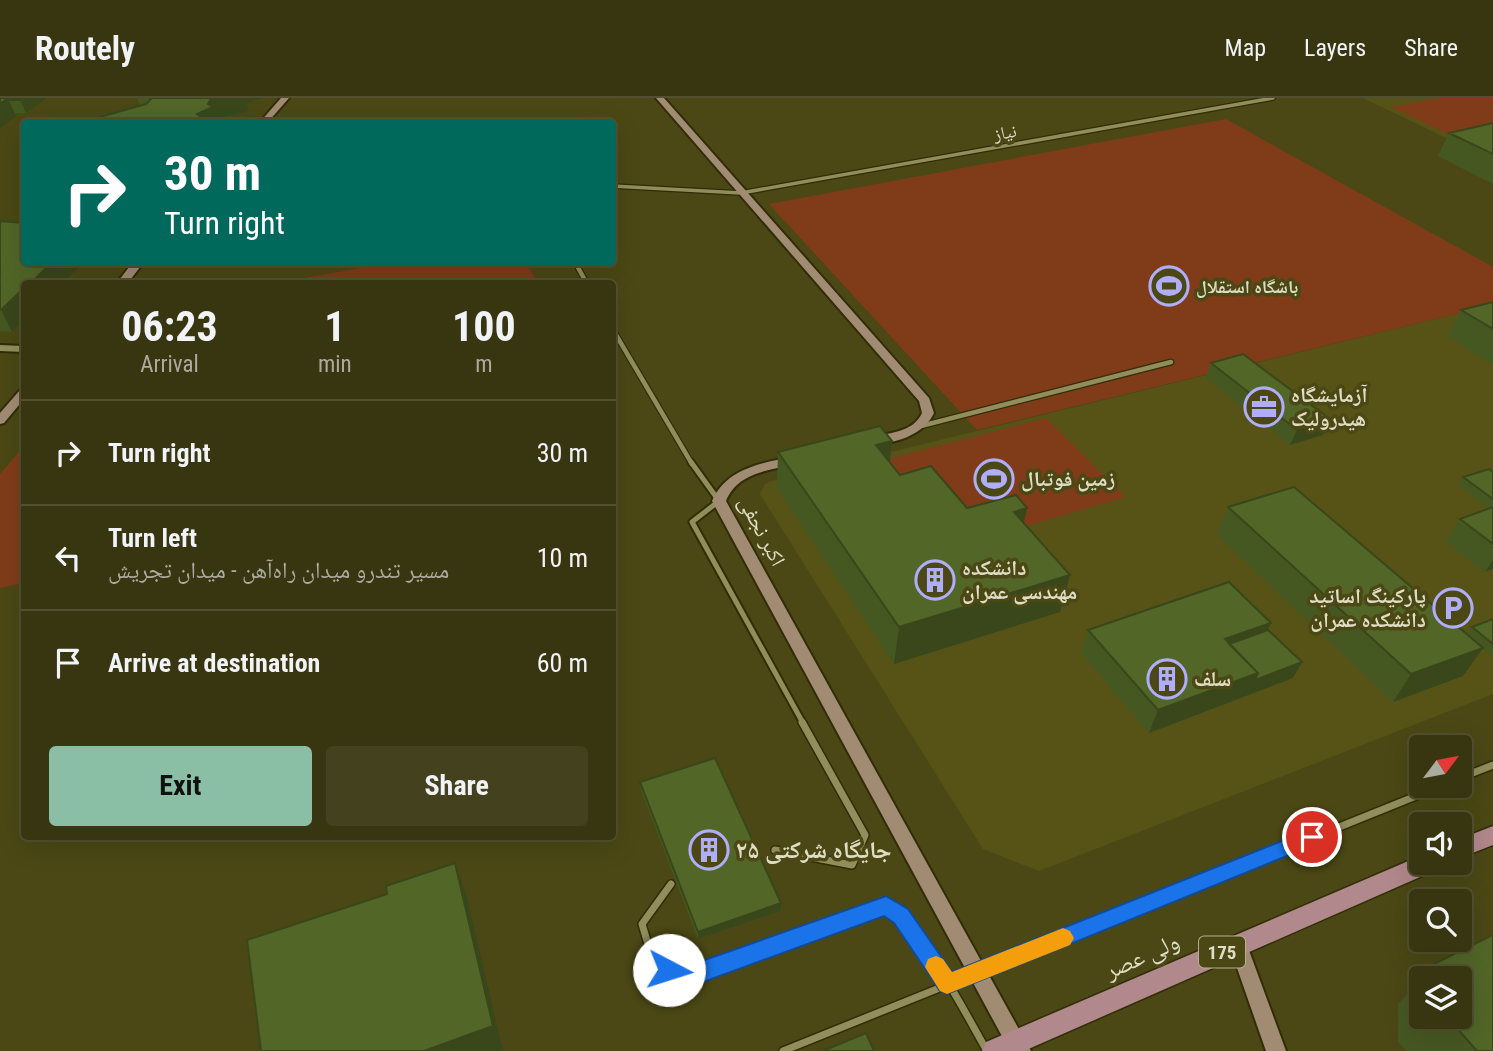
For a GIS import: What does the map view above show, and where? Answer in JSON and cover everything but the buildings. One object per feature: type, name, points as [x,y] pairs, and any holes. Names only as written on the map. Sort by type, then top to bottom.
[{"type":"main road","points":[[267,119],[285,98]]},
{"type":"main road","points":[[660,98],[925,400],[928,413],[921,426],[861,443]]},
{"type":"main road","points":[[124,280],[136,266]]},
{"type":"main road","points":[[0,420],[21,396]]},
{"type":"main road","name":"اکبر نجفی","points":[[810,456],[745,474],[724,488],[719,502],[979,971],[1011,1048]]},
{"type":"main road","points":[[1472,844],[1493,835]]},
{"type":"main road","name":"ولی عصر","points":[[1011,1048],[1409,871]]},
{"type":"main road","points":[[1238,945],[1276,1051]]},
{"type":"street","points":[[0,348],[21,349]]},
{"type":"lane","name":"نیاز","points":[[616,186],[741,193],[1273,98]]},
{"type":"lane","points":[[616,335],[690,461],[719,502],[692,522],[865,835],[852,865],[775,850]]},
{"type":"lane","points":[[921,426],[1171,362]]},
{"type":"lane","points":[[1472,773],[1493,765]]},
{"type":"lane","points":[[783,1051],[1411,798]]},
{"type":"lane","points":[[671,884],[642,924],[653,961],[684,978],[886,906],[901,916],[947,984],[987,1051]]},
{"type":"shaded area","points":[[1363,98],[1493,98],[1469,149]]},
{"type":"shaded area","points":[[1438,98],[1493,98],[1493,125],[1448,134],[1391,107]]},
{"type":"shaded area","name":"باشگاه استقلال","points":[[1226,119],[1493,267],[1493,305],[977,430],[769,204]]},
{"type":"shaded area","points":[[371,266],[528,266],[536,280],[294,280]]},
{"type":"shaded area","points":[[1493,305],[1493,694],[1039,871],[983,849],[760,494],[765,484],[772,481]]},
{"type":"shaded area","name":"زمین فوتبال","points":[[1046,418],[1126,497],[961,545],[877,462]]},
{"type":"shaded area","points":[[21,450],[21,584],[0,588],[0,474]]},
{"type":"slow traffic","points":[[936,967],[947,984],[1063,938]]},
{"type":"place","name":"باشگاه استقلال","points":[[1169,286]]},
{"type":"place","name":"آزمایشگاه هیدرولیک","points":[[1264,407]]},
{"type":"place","name":"زمین فوتبال","points":[[994,479]]},
{"type":"place","name":"دانشکده مهندسی عمران","points":[[935,580]]},
{"type":"place","name":"پارکینگ اساتید دانشکده عمران","points":[[1453,608]]},
{"type":"place","name":"سلف","points":[[1167,679]]},
{"type":"place","name":"جایگاه شرکتی ۲۵","points":[[709,850]]},
{"type":"route","points":[[669,970],[684,978],[886,906],[901,916],[947,984],[1312,837]]}]
